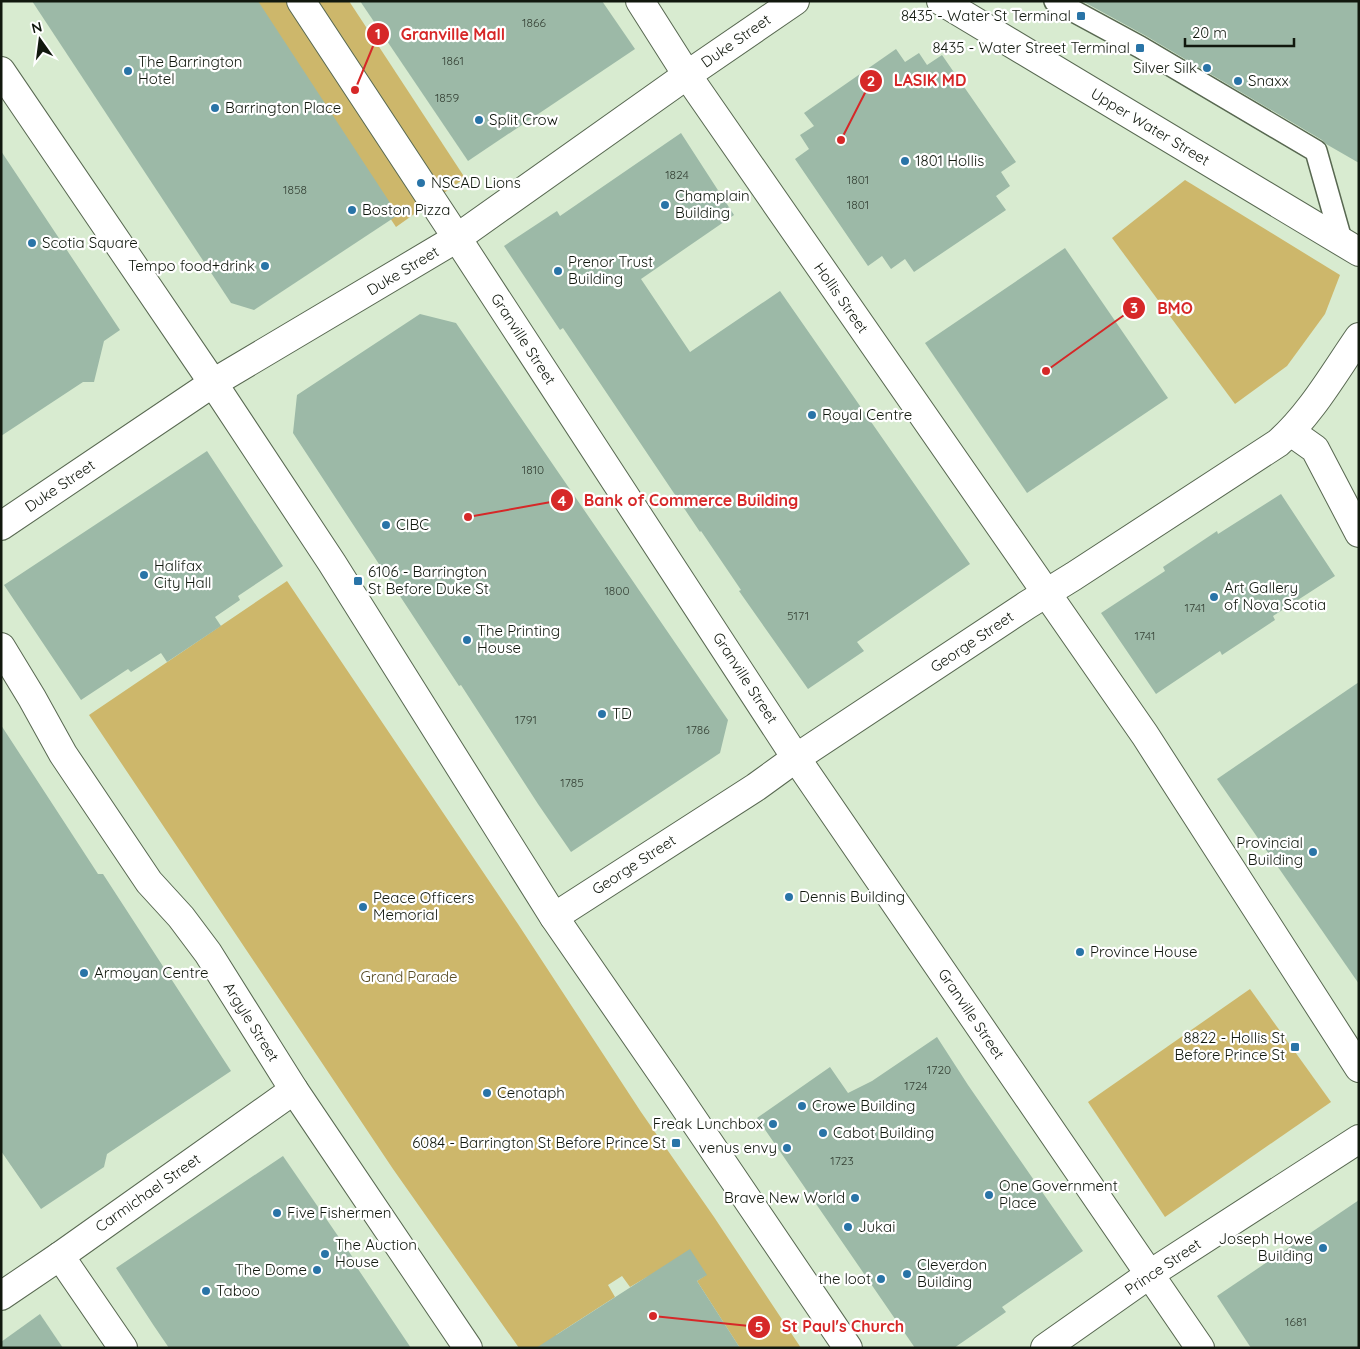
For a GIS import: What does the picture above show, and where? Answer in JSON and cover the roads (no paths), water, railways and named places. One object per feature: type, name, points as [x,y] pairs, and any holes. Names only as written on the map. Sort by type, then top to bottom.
[{"type":"street","name":"Granville Street","points":[[301,1],[796,758],[1200,1348]]},
{"type":"street","name":"Hollis Street","points":[[640,1],[687,75],[1144,735],[1359,1068]]},
{"type":"street","name":"Duke Street","points":[[1,526],[213,383],[457,238],[795,1]]},
{"type":"street","name":"Upper Water Street","points":[[941,1],[1350,247]]},
{"type":"street","points":[[1,71],[213,383],[332,563],[554,917],[674,1090],[848,1348]]},
{"type":"street","name":"George Street","points":[[554,917],[756,787],[796,758],[1046,593],[1270,448],[1291,432],[1323,391],[1359,337]]},
{"type":"street","points":[[1291,432],[1316,449],[1359,533]]},
{"type":"street","name":"Argyle Street","points":[[1,647],[63,754],[149,882],[181,917],[208,953],[294,1090],[468,1348]]},
{"type":"street","name":"Carmichael Street","points":[[1,1296],[294,1090]]},
{"type":"street","name":"Prince Street","points":[[1045,1348],[1150,1274],[1359,1139]]},
{"type":"street","points":[[60,1256],[123,1348]]},
{"type":"lane","points":[[1054,1],[1140,48],[1316,151],[1350,247]]},
{"type":"place","name":"8435 - Water St Terminal","points":[[1081,16]]},
{"type":"place","name":"8435 - Water Street Terminal","points":[[1140,48]]},
{"type":"place","name":"Silver Silk","points":[[1207,68]]},
{"type":"place","name":"The Barrington Hotel","points":[[128,71]]},
{"type":"place","name":"Snaxx","points":[[1238,81]]},
{"type":"place","name":"Granville Mall","points":[[355,90]]},
{"type":"place","name":"Barrington Place","points":[[215,108]]},
{"type":"place","name":"Split Crow","points":[[479,120]]},
{"type":"place","name":"LASIK MD","points":[[841,140]]},
{"type":"place","name":"1801 Hollis","points":[[905,161]]},
{"type":"place","name":"NSCAD Lions","points":[[421,183]]},
{"type":"place","name":"Champlain Building","points":[[665,205]]},
{"type":"place","name":"Boston Pizza","points":[[352,210]]},
{"type":"place","name":"Scotia Square","points":[[32,243]]},
{"type":"place","name":"Tempo food+drink","points":[[265,266]]},
{"type":"place","name":"Prenor Trust Building","points":[[558,271]]},
{"type":"place","name":"BMO","points":[[1046,371]]},
{"type":"place","name":"Royal Centre","points":[[812,415]]},
{"type":"place","name":"Bank of Commerce Building","points":[[468,517]]},
{"type":"place","name":"CIBC","points":[[386,525]]},
{"type":"place","name":"Halifax City Hall","points":[[144,575]]},
{"type":"place","name":"6106 - Barrington St Before Duke St","points":[[358,581]]},
{"type":"place","name":"Art Gallery of Nova Scotia","points":[[1214,597]]},
{"type":"place","name":"The Printing House","points":[[467,640]]},
{"type":"place","name":"TD","points":[[602,714]]},
{"type":"place","name":"Provincial Building","points":[[1313,852]]},
{"type":"place","name":"Dennis Building","points":[[789,897]]},
{"type":"place","name":"Peace Officers Memorial","points":[[363,907]]},
{"type":"place","name":"Province House","points":[[1080,952]]},
{"type":"place","name":"Armoyan Centre","points":[[84,973]]},
{"type":"place","name":"8822 - Hollis St Before Prince St","points":[[1295,1047]]},
{"type":"place","name":"Cenotaph","points":[[487,1093]]},
{"type":"place","name":"Crowe Building","points":[[802,1106]]},
{"type":"place","name":"Freak Lunchbox","points":[[773,1124]]},
{"type":"place","name":"Cabot Building","points":[[823,1133]]},
{"type":"place","name":"6084 - Barrington St Before Prince St","points":[[676,1143]]},
{"type":"place","name":"venus envy","points":[[787,1148]]},
{"type":"place","name":"One Government Place","points":[[989,1195]]},
{"type":"place","name":"Brave New World","points":[[855,1198]]},
{"type":"place","name":"Five Fishermen","points":[[277,1213]]},
{"type":"place","name":"Jukai","points":[[848,1227]]},
{"type":"place","name":"Joseph Howe Building","points":[[1323,1248]]},
{"type":"place","name":"The Auction House","points":[[325,1254]]},
{"type":"place","name":"The Dome","points":[[317,1270]]},
{"type":"place","name":"Cleverdon Building","points":[[907,1274]]},
{"type":"place","name":"the loot","points":[[881,1279]]},
{"type":"place","name":"Taboo","points":[[206,1291]]},
{"type":"place","name":"St Paul's Church","points":[[653,1316]]},
{"type":"park label","name":"Grand Parade","points":[[409,977]]}]
